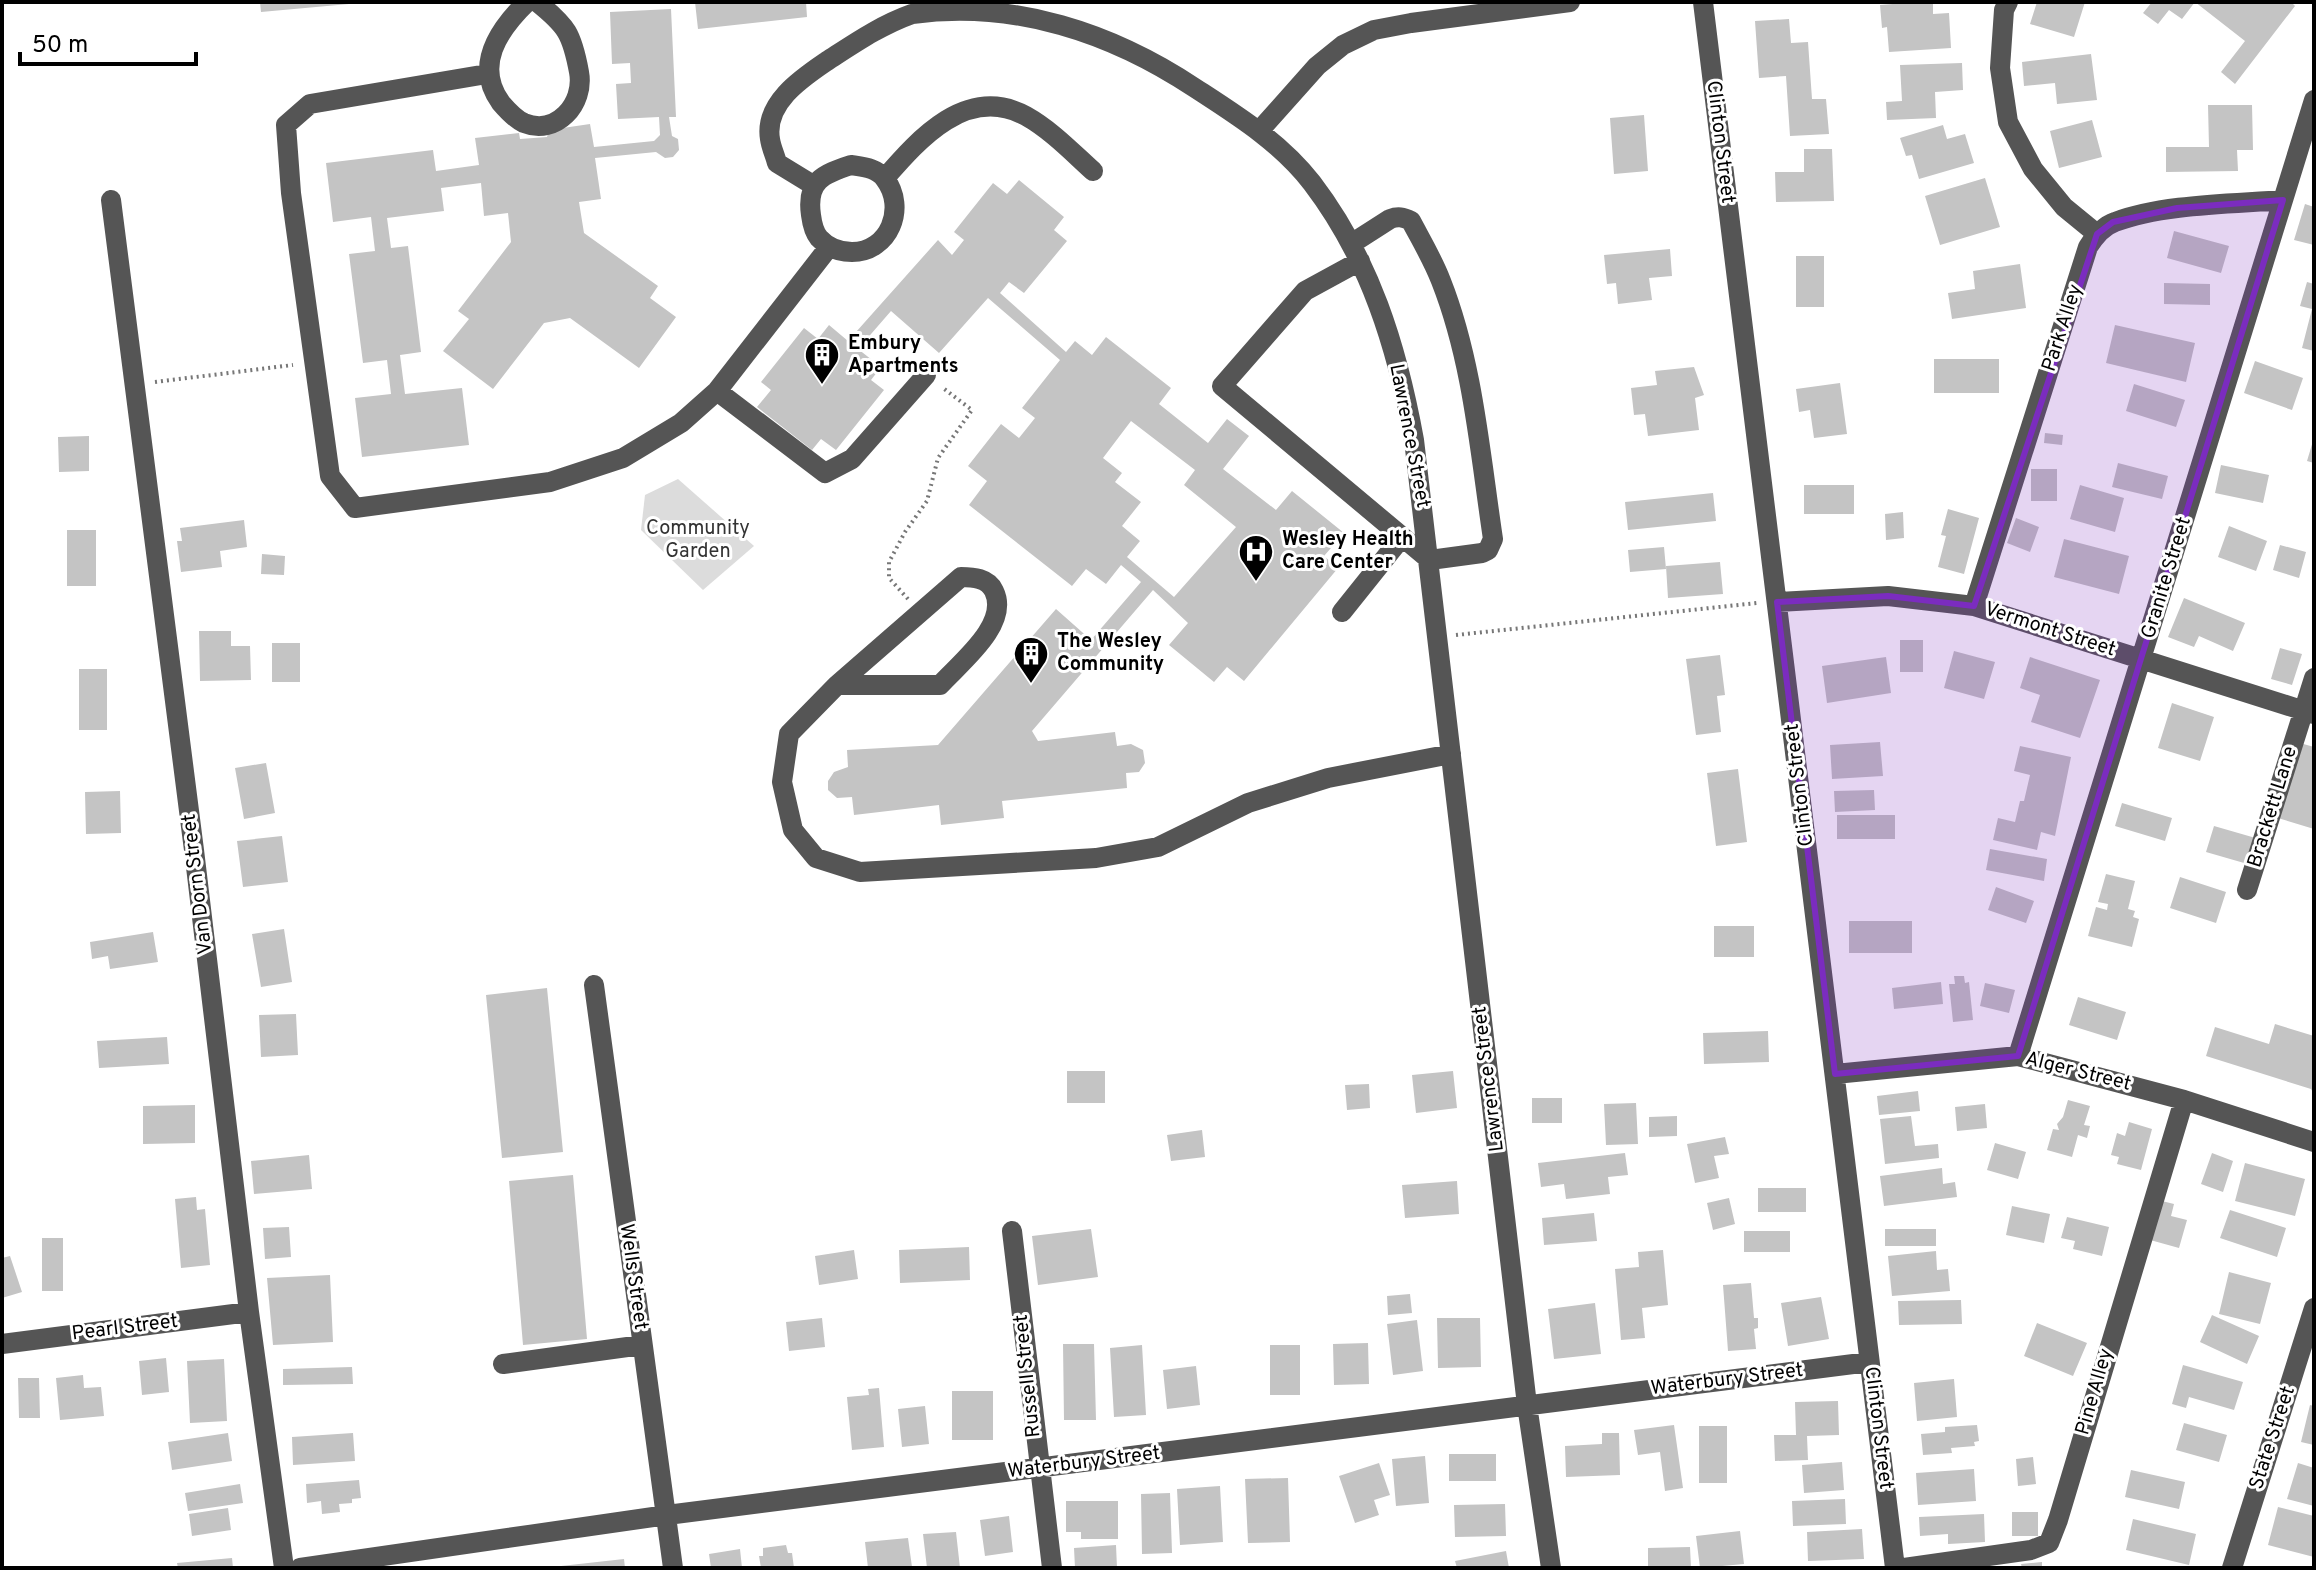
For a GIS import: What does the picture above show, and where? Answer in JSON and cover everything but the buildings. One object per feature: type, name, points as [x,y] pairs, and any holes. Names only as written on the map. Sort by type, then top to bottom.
[{"type":"street","points":[[527,2],[499,37],[487,74],[492,91],[507,110],[522,123],[536,125],[551,124],[568,114],[578,98],[580,78],[572,37],[556,17],[537,2]]},
{"type":"street","points":[[1260,130],[1317,66],[1343,45],[1374,30],[1570,2]]},
{"type":"street","name":"Clinton Street","points":[[1703,2],[1895,1568]]},
{"type":"street","points":[[2008,2],[2004,10],[2000,68],[2008,122],[2033,169],[2064,207],[2097,234],[2113,222],[2177,208],[2283,200]]},
{"type":"street","name":"Lawrence Street","points":[[813,185],[777,163],[769,137],[773,115],[782,98],[802,77],[876,29],[914,13],[951,6],[997,3],[1046,11],[1079,22],[1173,73],[1260,130],[1312,183],[1370,279],[1404,386],[1414,440],[1527,1405],[1551,1568]]},
{"type":"street","points":[[487,74],[310,104],[286,125],[291,193],[330,476],[355,508],[550,482],[623,458],[681,423],[717,391],[829,247]]},
{"type":"street","name":"Granite Street","points":[[2018,1056],[2314,100]]},
{"type":"street","points":[[885,178],[919,139],[937,125],[976,109],[999,108],[1024,115],[1051,133],[1093,171]]},
{"type":"street","points":[[851,165],[872,169],[885,178],[895,213],[890,232],[879,244],[862,252],[845,252],[829,247],[816,236],[809,202],[813,185],[830,171],[851,165]]},
{"type":"street","name":"Van Dorn Street","points":[[111,200],[249,1312],[284,1568]]},
{"type":"street","points":[[1398,216],[1411,221],[1451,306],[1472,398],[1493,539],[1488,550],[1482,553],[1430,560],[1402,537],[1222,386],[1305,291],[1356,253],[1398,216]]},
{"type":"street","name":"Park Alley","points":[[1974,606],[2088,247],[2097,234]]},
{"type":"street","points":[[717,391],[825,473],[852,459],[926,375]]},
{"type":"street","points":[[1342,612],[1402,537]]},
{"type":"street","points":[[837,685],[940,685],[995,625],[998,605],[993,587],[977,577],[961,577],[837,685],[789,734],[782,782],[793,830],[816,858],[860,872],[1096,858],[1158,847],[1248,803],[1328,778],[1451,754]]},
{"type":"street","name":"Vermont Street","points":[[1777,602],[1888,596],[1974,606],[2309,713]]},
{"type":"street","name":"Brackett Lane","points":[[2247,890],[2309,713],[2314,678]]},
{"type":"street","name":"Wells Street","points":[[594,985],[673,1568]]},
{"type":"street","name":"Alger Street","points":[[1835,1074],[2018,1056],[2184,1100],[2314,1142]]},
{"type":"street","name":"Pine Alley","points":[[1904,1568],[2031,1550],[2049,1543],[2184,1100]]},
{"type":"street","name":"Russell Street","points":[[1012,1231],[1052,1568]]},
{"type":"street","name":"State Street","points":[[2232,1568],[2314,1308]]},
{"type":"street","name":"Pearl Street","points":[[2,1344],[249,1312]]},
{"type":"street","points":[[503,1364],[642,1345]]},
{"type":"street","name":"Waterbury Street","points":[[300,1568],[667,1515],[1869,1362]]},
{"type":"path","points":[[133,384],[314,361]]},
{"type":"path","points":[[920,612],[889,578],[889,562],[927,501],[938,458],[972,410],[926,375]]},
{"type":"path","points":[[1438,637],[1777,602]]},
{"type":"highlighted area","points":[[2283,200],[2018,1056],[1835,1074],[1777,602],[1888,596],[1974,606],[2097,234],[2113,222],[2177,208]]},
{"type":"green space","name":"Community Garden","points":[[678,479],[754,546],[703,590],[641,530],[645,495]]},
{"type":"place","name":"Embury Apartments","points":[[822,386]]},
{"type":"place","name":"Wesley Health Care Center","points":[[1256,583]]},
{"type":"place","name":"The Wesley Community","points":[[1031,685]]}]
